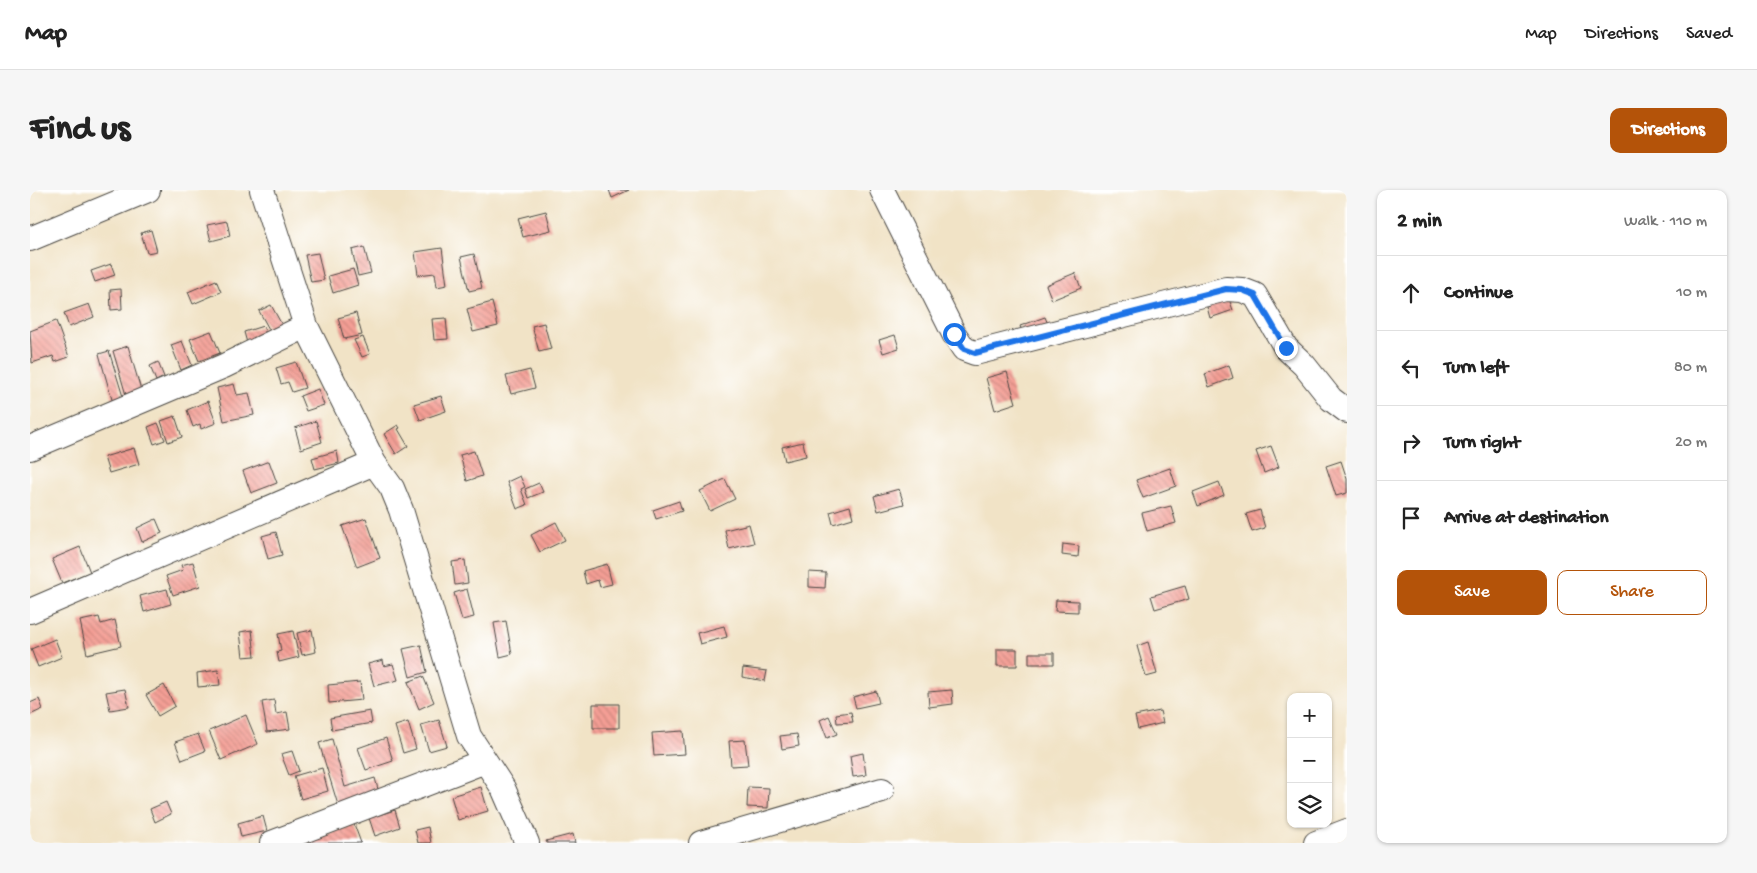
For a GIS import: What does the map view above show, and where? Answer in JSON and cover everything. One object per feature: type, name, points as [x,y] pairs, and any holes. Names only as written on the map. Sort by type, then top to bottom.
[{"type":"street","points":[[30,239],[148,190]]},
{"type":"street","points":[[262,190],[306,326],[374,463],[392,488],[402,510],[469,736],[503,788],[527,843]]},
{"type":"street","points":[[882,190],[954,334],[964,349],[975,353],[1226,289],[1242,290],[1255,295],[1286,348],[1304,364],[1331,399],[1347,410]]},
{"type":"street","points":[[30,448],[224,366],[306,326]]},
{"type":"street","points":[[30,611],[374,463]]},
{"type":"street","points":[[272,843],[485,761]]},
{"type":"street","points":[[701,843],[882,790]]},
{"type":"street","points":[[1316,843],[1347,831]]},
{"type":"building","points":[[609,190],[629,190],[612,198]]},
{"type":"building","points":[[546,211],[551,230],[523,237],[518,218]]},
{"type":"building","points":[[227,221],[230,236],[211,241],[207,225]]},
{"type":"building","points":[[151,230],[157,251],[147,253],[141,233]]},
{"type":"building","points":[[364,247],[371,273],[358,276],[352,250]]},
{"type":"building","points":[[442,248],[447,285],[437,287],[435,273],[418,275],[415,252]]},
{"type":"building","points":[[318,253],[324,280],[311,282],[305,255]]},
{"type":"building","points":[[474,254],[482,288],[469,291],[461,257]]},
{"type":"building","points":[[111,264],[115,275],[95,282],[91,271]]},
{"type":"building","points":[[353,269],[358,285],[333,293],[328,276]]},
{"type":"building","points":[[1075,273],[1081,288],[1052,300],[1046,285]]},
{"type":"building","points":[[216,280],[221,292],[193,304],[188,292]]},
{"type":"building","points":[[121,289],[122,309],[111,310],[110,290]]},
{"type":"building","points":[[1229,299],[1233,310],[1210,318],[1207,307]]},
{"type":"building","points":[[492,302],[498,326],[473,332],[467,309]]},
{"type":"building","points":[[89,304],[94,317],[69,327],[64,313]]},
{"type":"building","points":[[271,305],[282,325],[270,331],[259,311]]},
{"type":"building","points":[[356,313],[362,335],[344,339],[338,318]]},
{"type":"building","points":[[1045,317],[1050,329],[1025,338],[1020,326]]},
{"type":"building","points":[[446,318],[448,339],[434,340],[432,319]]},
{"type":"building","points":[[56,321],[69,357],[55,362],[53,356],[32,363],[30,331]]},
{"type":"building","points":[[544,323],[551,349],[539,352],[532,326]]},
{"type":"building","points":[[263,326],[267,337],[247,343],[244,332]]},
{"type":"building","points":[[211,331],[220,353],[199,361],[190,339]]},
{"type":"building","points":[[895,335],[899,348],[883,353],[879,340]]},
{"type":"building","points":[[363,337],[370,354],[362,357],[354,340]]},
{"type":"building","points":[[182,341],[192,365],[181,370],[171,345]]},
{"type":"building","points":[[128,346],[141,390],[126,395],[113,351]]},
{"type":"building","points":[[109,351],[124,400],[113,403],[99,354]]},
{"type":"building","points":[[158,362],[164,377],[156,381],[150,366]]},
{"type":"building","points":[[296,362],[305,388],[292,392],[288,382],[281,384],[276,368]]},
{"type":"building","points":[[1229,365],[1233,378],[1209,387],[1205,374]]},
{"type":"building","points":[[530,370],[535,388],[511,394],[506,376]]},
{"type":"building","points":[[1007,372],[1016,403],[995,410],[986,378]]},
{"type":"building","points":[[234,384],[237,395],[249,393],[254,415],[224,421],[217,388]]},
{"type":"building","points":[[318,389],[324,405],[306,411],[300,396]]},
{"type":"building","points":[[441,396],[446,411],[420,420],[414,404]]},
{"type":"building","points":[[208,401],[216,423],[201,429],[200,424],[193,427],[187,410]]},
{"type":"building","points":[[175,416],[182,437],[168,442],[161,421]]},
{"type":"building","points":[[316,421],[322,442],[301,449],[295,428]]},
{"type":"building","points":[[158,423],[165,440],[154,444],[148,427]]},
{"type":"building","points":[[398,425],[400,428],[398,429],[408,446],[396,454],[384,434]]},
{"type":"building","points":[[803,442],[806,456],[785,461],[782,447]]},
{"type":"building","points":[[1271,446],[1279,467],[1264,473],[1256,451]]},
{"type":"building","points":[[134,448],[139,464],[109,473],[104,457]]},
{"type":"building","points":[[337,451],[339,463],[315,469],[312,458]]},
{"type":"building","points":[[474,451],[482,476],[467,481],[460,455]]},
{"type":"building","points":[[269,461],[277,483],[251,493],[243,471]]},
{"type":"building","points":[[1341,461],[1347,479],[1347,493],[1336,496],[1326,466]]},
{"type":"building","points":[[1170,468],[1176,486],[1143,498],[1136,480]]},
{"type":"building","points":[[520,476],[525,487],[521,489],[527,505],[517,509],[507,482]]},
{"type":"building","points":[[725,479],[735,499],[710,511],[700,491]]},
{"type":"building","points":[[1219,482],[1224,495],[1198,506],[1193,492]]},
{"type":"building","points":[[539,483],[543,492],[528,498],[525,489]]},
{"type":"building","points":[[899,489],[904,504],[878,511],[874,496]]},
{"type":"building","points":[[679,501],[682,511],[656,519],[653,510]]},
{"type":"building","points":[[850,506],[853,518],[833,524],[830,512]]},
{"type":"building","points":[[1171,506],[1176,523],[1147,531],[1142,513]]},
{"type":"building","points":[[1260,510],[1265,528],[1252,532],[1246,514]]},
{"type":"building","points":[[366,518],[380,558],[357,567],[342,526]]},
{"type":"building","points":[[156,519],[162,533],[142,542],[137,528]]},
{"type":"building","points":[[556,522],[565,540],[540,552],[531,535]]},
{"type":"building","points":[[749,524],[754,543],[729,549],[725,530]]},
{"type":"building","points":[[276,532],[282,555],[268,559],[262,536]]},
{"type":"building","points":[[1063,544],[1079,546],[1078,557],[1062,555]]},
{"type":"building","points":[[80,547],[90,572],[62,583],[52,559]]},
{"type":"building","points":[[465,560],[468,583],[455,585],[452,562]]},
{"type":"building","points":[[193,562],[200,586],[173,595],[166,576],[183,570],[181,565]]},
{"type":"building","points":[[607,564],[612,584],[600,587],[598,580],[586,584],[583,571]]},
{"type":"building","points":[[809,572],[826,573],[825,588],[809,587]]},
{"type":"building","points":[[1185,586],[1189,599],[1155,609],[1151,596]]},
{"type":"building","points":[[167,589],[171,604],[144,612],[140,596]]},
{"type":"building","points":[[467,589],[474,617],[462,620],[454,593]]},
{"type":"building","points":[[1056,600],[1078,601],[1078,612],[1055,611]]},
{"type":"building","points":[[99,617],[101,624],[115,620],[121,646],[87,654],[80,621]]},
{"type":"building","points":[[506,621],[512,654],[500,657],[494,623]]},
{"type":"building","points":[[724,626],[727,637],[700,644],[697,633]]},
{"type":"building","points":[[252,630],[255,656],[243,657],[240,632]]},
{"type":"building","points":[[312,630],[316,652],[302,655],[297,633]]},
{"type":"building","points":[[293,631],[299,657],[279,662],[277,652],[281,651],[278,634]]},
{"type":"building","points":[[55,639],[62,657],[38,667],[31,649]]},
{"type":"building","points":[[1148,642],[1157,674],[1146,677],[1137,646]]},
{"type":"building","points":[[421,645],[427,672],[410,677],[403,649]]},
{"type":"building","points":[[997,649],[1017,649],[1017,666],[997,666]]},
{"type":"building","points":[[1029,653],[1054,653],[1054,664],[1029,664]]},
{"type":"building","points":[[383,660],[384,666],[393,664],[398,680],[374,686],[368,664]]},
{"type":"building","points":[[743,668],[767,671],[765,681],[742,677]]},
{"type":"building","points":[[218,670],[220,685],[198,687],[197,673]]},
{"type":"building","points":[[423,676],[434,702],[419,709],[408,682]]},
{"type":"building","points":[[360,682],[362,700],[329,703],[328,685]]},
{"type":"building","points":[[164,685],[175,706],[158,716],[146,695]]},
{"type":"building","points":[[125,689],[129,707],[110,710],[106,692]]},
{"type":"building","points":[[952,690],[953,704],[929,707],[928,692]]},
{"type":"building","points":[[876,691],[879,703],[856,708],[853,697]]},
{"type":"building","points":[[39,699],[43,709],[30,715],[30,703]]},
{"type":"building","points":[[274,700],[276,714],[287,712],[290,729],[267,732],[262,702]]},
{"type":"building","points":[[593,704],[619,704],[619,728],[593,728]]},
{"type":"building","points":[[370,711],[372,723],[332,730],[330,718]]},
{"type":"building","points":[[1160,711],[1163,723],[1138,729],[1135,716]]},
{"type":"building","points":[[851,712],[853,722],[837,723],[836,714]]},
{"type":"building","points":[[246,715],[258,744],[221,760],[209,731]]},
{"type":"building","points":[[829,716],[837,734],[827,738],[820,720]]},
{"type":"building","points":[[439,720],[447,746],[429,751],[421,725]]},
{"type":"building","points":[[408,722],[416,749],[403,753],[395,726]]},
{"type":"building","points":[[683,731],[685,754],[654,756],[652,733]]},
{"type":"building","points":[[198,734],[205,751],[182,760],[175,742]]},
{"type":"building","points":[[797,734],[799,746],[782,749],[780,736]]},
{"type":"building","points":[[386,738],[393,761],[366,770],[358,748]]},
{"type":"building","points":[[332,739],[345,787],[375,778],[379,793],[338,805],[319,743]]},
{"type":"building","points":[[745,740],[748,765],[731,766],[729,741]]},
{"type":"building","points":[[292,751],[299,771],[289,775],[281,754]]},
{"type":"building","points":[[863,753],[866,775],[853,777],[850,756]]},
{"type":"building","points":[[322,768],[328,791],[301,799],[294,776]]},
{"type":"building","points":[[481,787],[488,811],[458,820],[451,796]]},
{"type":"building","points":[[748,787],[769,788],[768,808],[747,807]]},
{"type":"building","points":[[166,802],[171,814],[155,822],[150,809]]},
{"type":"building","points":[[395,810],[400,827],[375,836],[369,818]]},
{"type":"building","points":[[263,816],[267,831],[241,837],[238,823]]},
{"type":"building","points":[[354,824],[361,843],[312,843],[311,840]]},
{"type":"building","points":[[428,827],[431,843],[418,843],[415,830]]},
{"type":"building","points":[[573,834],[575,843],[547,843],[546,841]]},
{"type":"route","points":[[954,334],[964,349],[975,353],[1226,289],[1242,290],[1255,295],[1286,348]]}]
